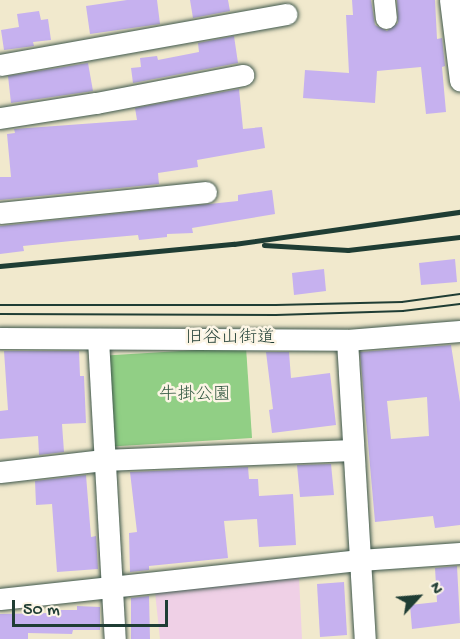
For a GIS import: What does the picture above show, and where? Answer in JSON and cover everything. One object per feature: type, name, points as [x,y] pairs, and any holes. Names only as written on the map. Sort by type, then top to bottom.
[{"type":"street","points":[[450,0],[460,80]]},
{"type":"street","points":[[0,65],[287,14]]},
{"type":"street","points":[[0,118],[96,103],[243,75]]},
{"type":"street","points":[[0,213],[206,192]]},
{"type":"street","name":"旧谷山街道","points":[[0,338],[347,340],[460,331]]},
{"type":"street","points":[[98,339],[103,460],[115,639]]},
{"type":"street","points":[[347,340],[365,639]]},
{"type":"street","points":[[0,472],[103,460],[353,450]]},
{"type":"street","points":[[0,599],[360,560],[460,553]]},
{"type":"shaded area","points":[[299,577],[302,639],[160,639],[155,592]]},
{"type":"green space","name":"牛掛公園","points":[[246,347],[252,438],[104,447],[98,356]]},
{"type":"building","points":[[127,0],[157,0],[160,24],[90,34],[86,6]]},
{"type":"building","points":[[190,0],[228,0],[230,11],[193,18]]},
{"type":"building","points":[[352,0],[371,0],[375,25],[387,31],[398,23],[397,0],[435,0],[437,39],[442,38],[445,66],[442,67],[446,112],[426,114],[421,67],[377,71],[375,103],[303,98],[305,70],[349,73],[346,15],[353,15]]},
{"type":"building","points":[[39,11],[41,20],[48,19],[51,40],[33,42],[34,46],[4,50],[1,30],[19,27],[17,14]]},
{"type":"building","points":[[234,36],[238,63],[133,83],[131,68],[141,67],[140,58],[157,56],[158,60],[199,52],[198,43]]},
{"type":"building","points":[[88,63],[93,91],[11,103],[8,76]]},
{"type":"building","points":[[239,89],[243,129],[262,127],[265,148],[197,160],[198,167],[158,173],[159,184],[0,200],[0,177],[11,177],[7,134],[15,133],[14,129],[137,120],[135,108]]},
{"type":"building","points":[[272,190],[275,214],[192,228],[193,233],[167,234],[167,237],[139,240],[138,235],[71,241],[23,246],[24,251],[0,254],[0,226],[238,201],[238,195]]},
{"type":"building","points":[[455,259],[457,282],[421,285],[419,263]]},
{"type":"building","points":[[324,269],[326,291],[294,295],[292,273]]},
{"type":"building","points":[[451,345],[460,402],[460,525],[435,528],[433,516],[375,522],[360,352]],"holes":[[[427,397],[429,436],[391,439],[387,401]]]},
{"type":"building","points":[[4,351],[79,351],[80,376],[84,376],[86,423],[62,424],[64,452],[39,455],[38,436],[0,439],[0,411],[8,410]]},
{"type":"building","points":[[266,352],[289,352],[291,378],[330,373],[336,425],[272,433],[269,410],[273,409]]},
{"type":"building","points":[[331,464],[334,495],[300,497],[297,465]]},
{"type":"building","points":[[248,467],[249,479],[258,479],[259,496],[293,494],[296,545],[259,547],[257,519],[224,521],[228,558],[149,566],[149,570],[130,572],[129,533],[137,532],[130,472]]},
{"type":"building","points":[[86,475],[91,537],[96,536],[98,569],[57,572],[52,504],[36,505],[35,481]]},
{"type":"building","points":[[457,566],[460,623],[412,629],[410,605],[437,602],[435,568]]},
{"type":"building","points":[[344,582],[347,635],[320,637],[317,584]]},
{"type":"building","points":[[149,596],[150,639],[131,639],[131,598]]},
{"type":"building","points":[[77,606],[100,607],[100,630],[73,630],[72,634],[28,633],[28,639],[0,639],[0,614],[49,613],[49,610],[77,610]]},
{"type":"tram line","points":[[0,305],[276,305],[402,302],[460,294]]},
{"type":"tram line","points":[[0,314],[276,315],[403,311],[460,304]]},
{"type":"railway","points":[[0,266],[234,244],[460,212]]},
{"type":"railway","points":[[264,245],[348,250],[460,237]]}]
